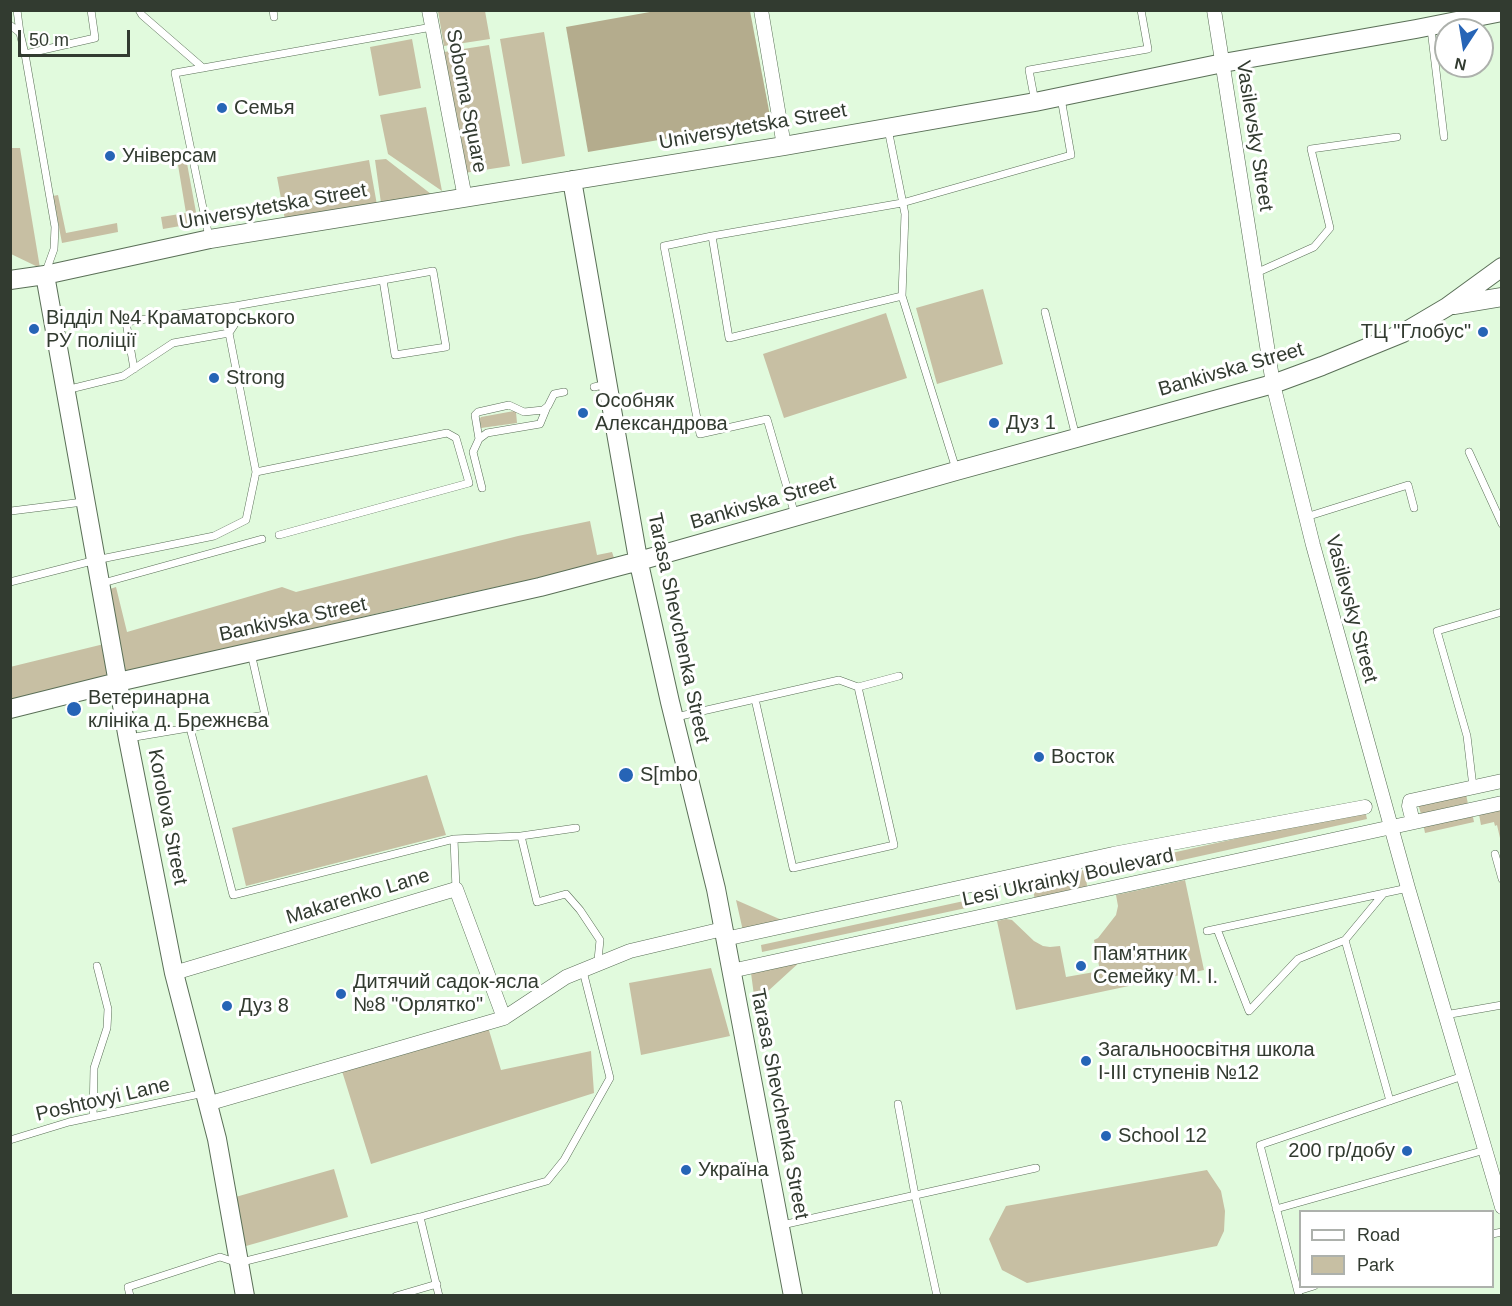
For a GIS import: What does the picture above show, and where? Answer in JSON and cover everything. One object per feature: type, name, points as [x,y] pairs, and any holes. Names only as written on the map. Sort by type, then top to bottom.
[{"type":"street","name":"Soborna Square","points":[[429,10],[465,198]]},
{"type":"street","points":[[761,10],[784,146]]},
{"type":"street","name":"Vasilevsky Street","points":[[1214,10],[1273,384],[1306,517],[1391,827],[1502,1207]]},
{"type":"street","name":"Universytetska Street","points":[[10,280],[210,239],[784,146],[1035,102],[1223,63],[1502,12]]},
{"type":"street","name":"Tarasa Shevchenka Street","points":[[572,180],[600,385],[674,717],[716,889],[793,1296]]},
{"type":"street","name":"Bankivska Street","points":[[10,709],[118,682],[540,587],[1273,384],[1403,333],[1447,307],[1502,267]]},
{"type":"street","name":"Korolova Street","points":[[45,274],[128,739],[174,973],[217,1139],[245,1296]]},
{"type":"street","points":[[1447,307],[1475,300],[1502,297]]},
{"type":"street","points":[[1413,822],[1410,801],[1502,781]]},
{"type":"street","points":[[1471,788],[1474,810]]},
{"type":"street","name":"Lesi Ukrainky Boulevard","points":[[731,971],[1502,803]]},
{"type":"street","name":"Lesi Ukrainky Boulevard","points":[[724,934],[1113,854],[1365,807]]},
{"type":"street","name":"Makarenko Lane","points":[[174,973],[456,889],[504,1018]]},
{"type":"street","points":[[206,1098],[504,1018],[566,977],[630,951],[724,934]]},
{"type":"lane","points":[[18,10],[20,33],[55,226],[54,249],[45,274]]},
{"type":"lane","points":[[25,54],[95,38],[91,10]]},
{"type":"lane","points":[[139,10],[203,68]]},
{"type":"lane","points":[[1035,102],[1029,70],[1148,49],[1141,10]]},
{"type":"lane","points":[[10,25],[20,33]]},
{"type":"lane","points":[[1431,26],[1444,137]]},
{"type":"lane","points":[[210,239],[175,73],[432,27]]},
{"type":"lane","points":[[796,517],[767,419],[700,434],[664,246],[902,203],[1071,155],[1060,97]]},
{"type":"lane","points":[[888,126],[905,214],[902,296],[956,471]]},
{"type":"lane","points":[[1256,273],[1314,247],[1330,228],[1311,149],[1397,137]]},
{"type":"lane","points":[[712,236],[729,338],[902,296]]},
{"type":"lane","points":[[134,369],[126,322],[235,306],[434,271],[446,347],[394,355],[383,280]]},
{"type":"lane","points":[[10,582],[96,560],[214,536],[246,520],[256,472],[229,333],[238,319],[235,306]]},
{"type":"lane","points":[[1045,312],[1076,438]]},
{"type":"lane","points":[[66,390],[123,376],[173,343],[229,333]]},
{"type":"lane","points":[[482,488],[473,452],[479,439],[487,434],[540,424],[554,394],[564,392]]},
{"type":"lane","points":[[479,439],[474,418],[478,412],[509,405],[529,412],[543,410],[548,406]]},
{"type":"lane","points":[[256,472],[447,433],[456,438],[470,483],[279,535]]},
{"type":"lane","points":[[1469,452],[1502,524]]},
{"type":"lane","points":[[1306,517],[1408,485],[1414,508]]},
{"type":"lane","points":[[11,511],[86,502]]},
{"type":"lane","points":[[100,584],[262,539]]},
{"type":"lane","points":[[1471,788],[1467,736],[1437,631],[1502,612]]},
{"type":"lane","points":[[128,739],[264,715],[251,653]]},
{"type":"lane","points":[[674,717],[838,680],[858,687],[899,676]]},
{"type":"lane","points":[[755,699],[793,868],[894,845],[858,687]]},
{"type":"lane","points":[[190,728],[233,895],[454,839],[521,836],[576,828]]},
{"type":"lane","points":[[130,1296],[128,1287],[220,1257],[238,1263],[420,1217],[546,1181],[564,1160],[610,1077],[583,971],[598,960],[600,940],[566,894],[537,902],[521,836]]},
{"type":"lane","points":[[454,839],[456,889]]},
{"type":"lane","points":[[1495,854],[1502,879]]},
{"type":"lane","points":[[1207,931],[1408,888]]},
{"type":"lane","points":[[1217,929],[1249,1011],[1298,959],[1345,940],[1384,893]]},
{"type":"lane","points":[[1345,940],[1390,1101]]},
{"type":"lane","points":[[93,1117],[94,1068],[107,1028],[108,1009],[98,966]]},
{"type":"lane","points":[[1445,1015],[1502,1005]]},
{"type":"lane","points":[[1299,1293],[1260,1145],[1463,1076]]},
{"type":"lane","name":"Poshtovyi Lane","points":[[10,1140],[93,1117],[206,1098]]},
{"type":"lane","points":[[898,1104],[937,1296]]},
{"type":"lane","points":[[1276,1209],[1485,1150]]},
{"type":"lane","points":[[779,1225],[1036,1168]]},
{"type":"lane","points":[[420,1217],[439,1296]]},
{"type":"lane","points":[[396,1296],[437,1284]]},
{"type":"green space","points":[[438,11],[485,11],[490,39],[444,46]]},
{"type":"green space","points":[[544,32],[565,156],[522,164],[500,39]]},
{"type":"green space","points":[[412,39],[421,88],[379,96],[370,47]]},
{"type":"green space","points":[[489,45],[510,166],[464,173],[444,52]]},
{"type":"green space","points":[[426,107],[442,191],[388,154],[380,115]]},
{"type":"green space","points":[[11,148],[20,148],[40,268],[11,254]]},
{"type":"green space","points":[[186,158],[198,223],[163,229],[161,217],[186,213],[177,159]]},
{"type":"green space","points":[[386,159],[431,194],[381,203],[375,160]]},
{"type":"green space","points":[[369,160],[377,205],[285,220],[277,177]]},
{"type":"green space","points":[[58,195],[66,233],[117,223],[118,232],[62,243],[53,196]]},
{"type":"green space","points":[[983,289],[1003,364],[937,384],[916,308]]},
{"type":"green space","points":[[886,313],[907,378],[784,418],[763,354]]},
{"type":"green space","points":[[514,411],[517,423],[481,428],[479,420],[481,417]]},
{"type":"green space","points":[[590,521],[597,555],[612,552],[615,561],[405,607],[140,669],[124,675],[107,590],[116,587],[127,632],[282,587],[296,592],[518,536]]},
{"type":"green space","points":[[104,644],[112,679],[11,704],[10,667]]},
{"type":"green space","points":[[427,775],[446,835],[246,886],[232,828]]},
{"type":"green space","points":[[1466,794],[1468,804],[1421,814],[1418,804]]},
{"type":"green space","points":[[1501,804],[1500,838],[1494,822],[1481,825],[1478,809]]},
{"type":"green space","points":[[1365,810],[1367,819],[1115,875],[1113,866]]},
{"type":"green space","points":[[1472,812],[1474,822],[1425,833],[1423,823]]},
{"type":"green space","points":[[1084,870],[1088,890],[1035,901],[1032,882]]},
{"type":"green space","points":[[1185,880],[1204,970],[1016,1010],[997,921],[1012,920],[1034,941],[1043,946],[1060,946],[1066,977],[1100,971],[1094,940],[1116,915],[1118,906],[1116,895]]},
{"type":"green space","points":[[736,900],[784,921],[743,931]]},
{"type":"green space","points":[[964,901],[966,908],[762,952],[761,945]]},
{"type":"green space","points":[[802,960],[755,1003],[751,973]]},
{"type":"green space","points":[[711,968],[730,1036],[641,1055],[629,983]]},
{"type":"green space","points":[[488,1027],[501,1070],[591,1051],[594,1093],[371,1164],[342,1071]]},
{"type":"green space","points":[[334,1169],[348,1217],[246,1246],[232,1198]]},
{"type":"green space","points":[[1207,1170],[1221,1191],[1225,1211],[1224,1231],[1217,1246],[1027,1283],[1002,1270],[989,1239],[1006,1206]]},
{"type":"shaded area","points":[[661,10],[750,11],[771,121],[588,152],[566,27]]},
{"type":"place","name":"Семья","points":[[222,108]]},
{"type":"place","name":"Універсам","points":[[110,156]]},
{"type":"place","name":"Вiддiл №4 Краматорського РУ поліції","points":[[34,329]]},
{"type":"place","name":"ТЦ \"Глобус\"","points":[[1483,332]]},
{"type":"place","name":"Strong","points":[[214,378]]},
{"type":"place","name":"Особняк Александрова","points":[[583,413]]},
{"type":"place","name":"Дуз 1","points":[[994,423]]},
{"type":"place","name":"Ветеринарна клініка д. Брежнєва","points":[[74,709]]},
{"type":"place","name":"Восток","points":[[1039,757]]},
{"type":"place","name":"S[mbo","points":[[626,775]]},
{"type":"place","name":"Пам'ятник Семейку М. І.","points":[[1081,966]]},
{"type":"place","name":"Дитячий садок-ясла №8 \"Орлятко\"","points":[[341,994]]},
{"type":"place","name":"Дуз 8","points":[[227,1006]]},
{"type":"place","name":"Загальноосвітня школа І-ІІІ ступенів №12","points":[[1086,1061]]},
{"type":"place","name":"School 12","points":[[1106,1136]]},
{"type":"place","name":"200 гр/добу","points":[[1407,1151]]},
{"type":"place","name":"Україна","points":[[686,1170]]}]
